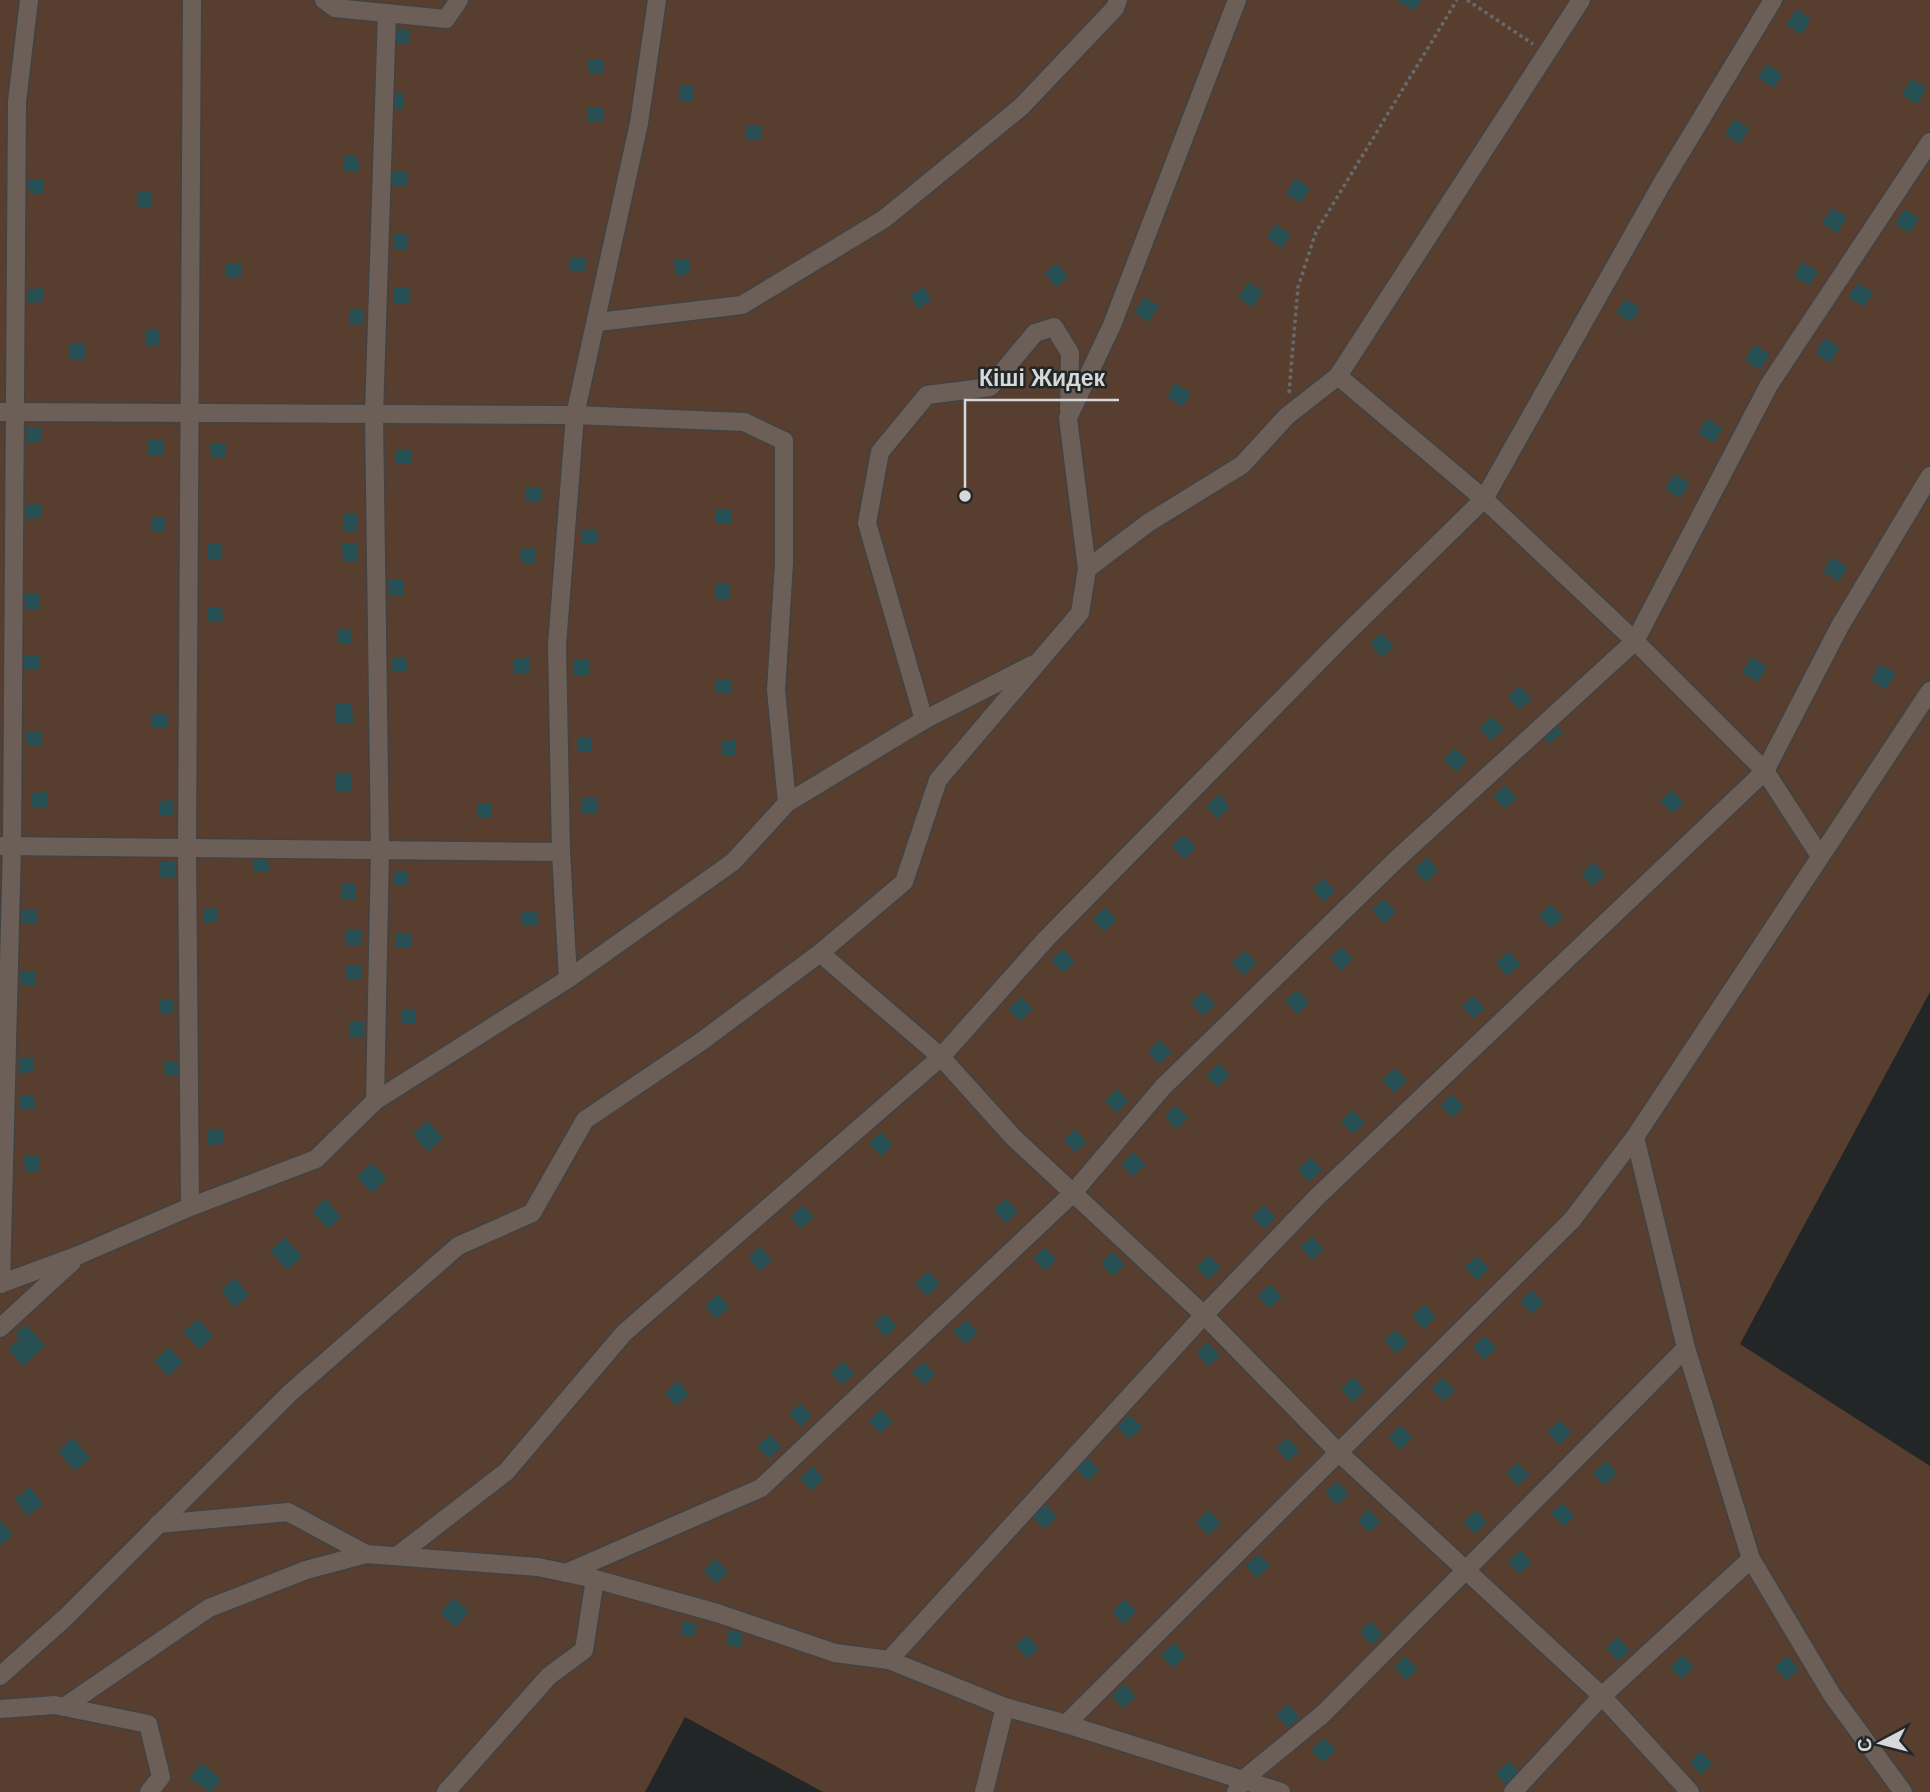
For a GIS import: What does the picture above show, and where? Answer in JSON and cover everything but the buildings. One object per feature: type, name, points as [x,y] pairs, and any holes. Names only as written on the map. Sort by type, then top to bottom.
[{"type":"street","points":[[29,0],[17,102],[8,411],[1,1284],[316,1158],[375,1101],[568,979],[733,862],[787,803],[924,720],[1042,660]]},
{"type":"street","points":[[190,1207],[187,848],[192,0]]},
{"type":"street","points":[[324,0],[335,8],[446,19],[459,0]]},
{"type":"street","points":[[568,979],[561,852],[557,645],[575,415],[639,123],[657,0]]},
{"type":"street","points":[[597,322],[742,305],[884,219],[1021,107],[1115,8],[1118,0]]},
{"type":"street","points":[[1069,418],[1112,325],[1237,0]]},
{"type":"street","points":[[1087,569],[1148,523],[1242,465],[1287,416],[1338,376],[1581,0]]},
{"type":"street","points":[[397,1556],[506,1472],[625,1334],[941,1057],[1046,939],[1343,636],[1484,499],[1661,185],[1773,0]]},
{"type":"street","points":[[375,1101],[380,850],[374,414],[387,13]]},
{"type":"street","points":[[566,1573],[761,1488],[1072,1194],[1173,1077],[1397,859],[1636,641],[1769,385],[1930,142]]},
{"type":"street","points":[[0,1676],[66,1617],[290,1393],[458,1246],[532,1213],[584,1120],[702,1041],[820,953],[904,882],[938,780],[1080,613],[1087,569],[1069,418],[1070,353],[1054,327],[1035,333],[990,387],[927,395],[880,452],[867,523],[924,720]]},
{"type":"street","points":[[1338,376],[1484,499],[1636,641],[1765,771],[1820,856]]},
{"type":"street","points":[[8,411],[575,415],[744,422],[784,441],[784,563],[776,690],[787,803]]},
{"type":"street","points":[[889,1660],[1204,1315],[1318,1196],[1765,771],[1840,626],[1930,476]]},
{"type":"street","points":[[1066,1724],[1337,1451],[1572,1220],[1635,1137],[1930,691]]},
{"type":"street","points":[[6,846],[561,852]]},
{"type":"street","points":[[820,953],[941,1057],[1013,1137],[1204,1315],[1337,1451],[1602,1696],[1690,1792]]},
{"type":"street","points":[[1635,1137],[1686,1348],[1751,1559],[1832,1695],[1903,1792]]},
{"type":"street","points":[[0,1328],[79,1255]]},
{"type":"street","points":[[1240,1785],[1323,1714],[1686,1348]]},
{"type":"street","points":[[158,1524],[288,1512],[366,1554]]},
{"type":"street","points":[[64,1707],[209,1608],[306,1570],[366,1554],[397,1556],[538,1567],[594,1579],[717,1613],[835,1653],[889,1660],[1005,1707],[1066,1724],[1240,1785],[1281,1792]]},
{"type":"street","points":[[1513,1792],[1602,1696],[1751,1559]]},
{"type":"street","points":[[446,1792],[549,1676],[584,1650],[594,1579]]},
{"type":"street","points":[[0,1709],[64,1707],[148,1724],[161,1777],[149,1792]]},
{"type":"street","points":[[984,1792],[1005,1707]]},
{"type":"path","points":[[1287,416],[1298,287],[1316,232],[1457,0]]},
{"type":"path","points":[[1467,0],[1546,53]]},
{"type":"shaded area","points":[[0,0],[1930,0],[1930,992],[1740,1344],[1930,1466],[1930,1792],[823,1792],[685,1717],[645,1792],[0,1792]]},
{"type":"place","name":"Кіші Жидек","points":[[965,496]]}]
